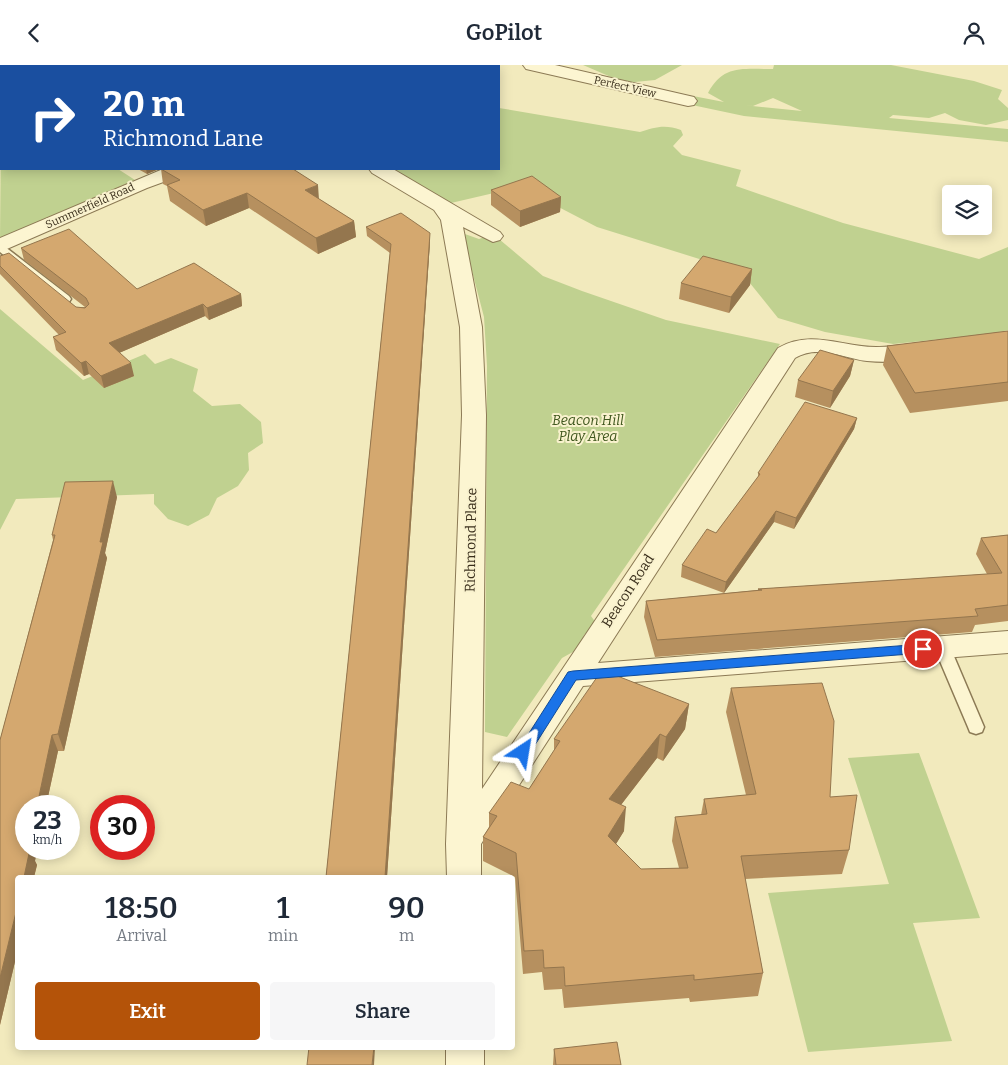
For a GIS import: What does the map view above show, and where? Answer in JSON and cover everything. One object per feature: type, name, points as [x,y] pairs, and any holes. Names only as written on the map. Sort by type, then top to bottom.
[{"type":"street","name":"Perfect View","points":[[532,65],[688,101]]},
{"type":"street","name":"Summerfield Road","points":[[0,246],[140,184],[178,170]]},
{"type":"street","points":[[381,170],[493,236]]},
{"type":"street","name":"Richmond Place","points":[[442,207],[451,220],[471,337],[474,425],[463,844],[464,875]]},
{"type":"street","name":"Beacon Road","points":[[463,844],[786,353],[800,346],[818,345],[868,354],[899,353],[939,348]]},
{"type":"street","points":[[573,676],[1008,642]]},
{"type":"street","points":[[465,1050],[465,1065]]},
{"type":"lane","points":[[0,246],[77,309]]},
{"type":"lane","points":[[942,647],[976,727]]},
{"type":"green space","points":[[583,65],[682,65],[655,80],[625,83]]},
{"type":"green space","points":[[774,65],[891,65],[974,81],[1002,90],[998,99],[1008,108],[1008,120],[986,125],[959,120],[945,113],[929,118],[893,115],[889,118],[1008,129],[1008,142],[744,116],[692,105],[693,96],[724,102],[708,93],[720,77],[727,73],[742,69],[773,69]],"holes":[[[773,98],[802,111],[743,105],[753,106]]]},
{"type":"green space","points":[[500,108],[640,132],[660,127],[675,128],[681,130],[683,135],[673,146],[682,155],[741,170],[736,186],[843,223],[979,259],[1008,247],[1008,330],[991,334],[893,344],[825,332],[778,318],[741,272],[597,227],[520,187],[451,203],[396,170],[500,170]]},
{"type":"green space","points":[[1,170],[120,170],[135,180],[0,240]]},
{"type":"green space","name":"Beacon Hill Play Area","points":[[462,233],[479,239],[493,234],[543,276],[582,291],[666,320],[780,344],[591,616],[596,623],[584,635],[580,648],[562,658],[507,737],[485,732],[487,366],[484,317]]},
{"type":"green space","points":[[0,309],[83,380],[145,354],[155,364],[171,358],[198,369],[193,391],[212,406],[240,404],[261,422],[263,443],[248,453],[249,470],[238,486],[217,498],[209,515],[188,526],[168,519],[154,504],[154,494],[16,499],[0,530]]},
{"type":"green space","points":[[919,753],[980,918],[913,923],[952,1041],[808,1052],[768,893],[889,884],[848,758]]},
{"type":"building","points":[[163,170],[295,170],[318,185],[305,190],[354,221],[316,238],[247,193],[203,210],[167,185],[180,180]]},
{"type":"building","points":[[532,176],[561,197],[520,211],[491,190]]},
{"type":"building","points":[[401,213],[430,233],[385,875],[326,875],[391,244],[366,227]]},
{"type":"building","points":[[69,229],[137,289],[194,263],[241,294],[207,308],[203,304],[109,343],[131,363],[101,376],[86,361],[81,363],[53,337],[66,332],[0,266],[0,256],[9,253],[76,307],[85,308],[89,304],[86,298],[21,248]]},
{"type":"building","points":[[703,256],[752,269],[731,297],[681,283]]},
{"type":"building","points":[[1008,331],[1008,382],[915,393],[887,346]]},
{"type":"building","points":[[820,350],[854,360],[833,391],[798,380]]},
{"type":"building","points":[[805,402],[857,418],[796,518],[776,511],[726,582],[682,565],[707,529],[716,533],[760,474],[758,473]]},
{"type":"building","points":[[113,481],[100,542],[103,542],[58,734],[52,735],[39,795],[15,795],[15,860],[28,860],[24,875],[15,875],[15,916],[0,978],[0,740],[55,535],[52,535],[65,482]]},
{"type":"building","points":[[1008,535],[1008,605],[975,609],[978,616],[657,640],[646,601],[762,590],[758,589],[1002,573],[981,538]]},
{"type":"building","points":[[602,670],[689,704],[666,737],[660,734],[609,799],[626,807],[608,836],[641,869],[688,868],[675,817],[707,814],[704,799],[756,794],[731,688],[822,683],[834,721],[830,797],[857,795],[849,850],[741,856],[763,973],[694,980],[694,975],[565,986],[564,967],[544,968],[543,950],[524,951],[516,853],[483,837],[497,816],[489,813],[511,782],[529,789],[560,741],[554,739]]},
{"type":"building","points":[[617,1042],[621,1065],[556,1065],[554,1049]]},
{"type":"building","points":[[309,1050],[374,1050],[372,1065],[307,1065]]},
{"type":"route","points":[[523,752],[573,676],[923,649]]}]
